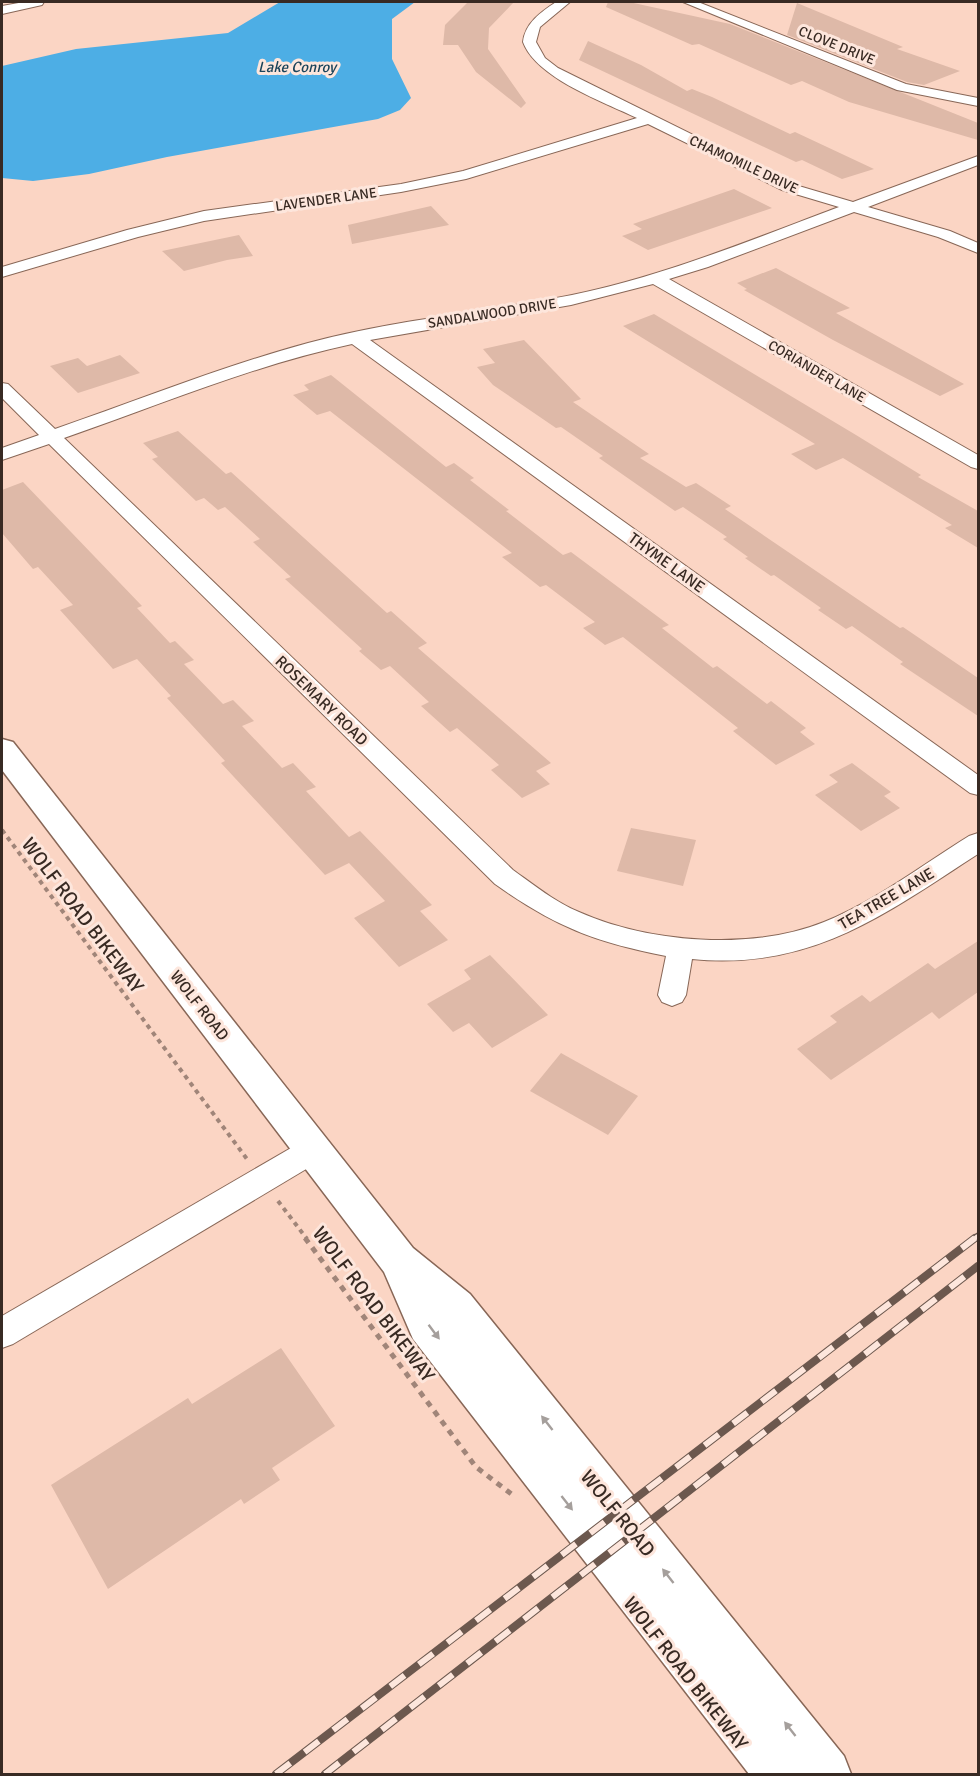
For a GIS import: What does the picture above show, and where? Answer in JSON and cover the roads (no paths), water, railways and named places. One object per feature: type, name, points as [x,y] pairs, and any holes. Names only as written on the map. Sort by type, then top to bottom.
[{"type":"main road","name":"WOLF ROAD","points":[[2,749],[399,1261],[455,1308],[826,1774]]},
{"type":"main road","name":"WOLF ROAD","points":[[399,1261],[428,1325],[780,1774]]},
{"type":"street","points":[[2,10],[38,2]]},
{"type":"street","name":"CHAMOMILE DRIVE","points":[[564,2],[544,14],[533,27],[529,44],[538,59],[553,71],[787,187],[944,234],[978,248]]},
{"type":"street","name":"CLOVE DRIVE","points":[[689,2],[902,87],[978,102]]},
{"type":"street","name":"LAVENDER LANE","points":[[2,272],[133,232],[204,216],[401,188],[466,175],[649,119]]},
{"type":"street","name":"SANDALWOOD DRIVE","points":[[2,453],[273,359],[355,338],[418,325],[539,307],[656,279],[857,207],[978,160]]},
{"type":"street","name":"CORIANDER LANE","points":[[656,279],[978,464]]},
{"type":"street","name":"THYME LANE","points":[[355,338],[978,787]]},
{"type":"street","name":"ROSEMARY ROAD","points":[[2,388],[504,877],[538,901],[570,918],[609,933],[645,942],[681,946]]},
{"type":"street","name":"TEA TREE LANE","points":[[681,946],[714,950],[751,950],[787,943],[832,929],[872,908],[978,842]]},
{"type":"street","points":[[672,996],[681,946]]},
{"type":"street","points":[[2,1334],[313,1150]]},
{"type":"water","name":"Lake Conroy","points":[[280,2],[415,2],[392,19],[392,59],[411,98],[400,110],[378,119],[167,157],[89,174],[33,181],[2,178],[2,66],[76,49],[228,33]]},
{"type":"railway","points":[[974,1239],[978,1236]]},
{"type":"railway","points":[[276,1774],[975,1238]]},
{"type":"railway","points":[[325,1774],[978,1266]]}]
